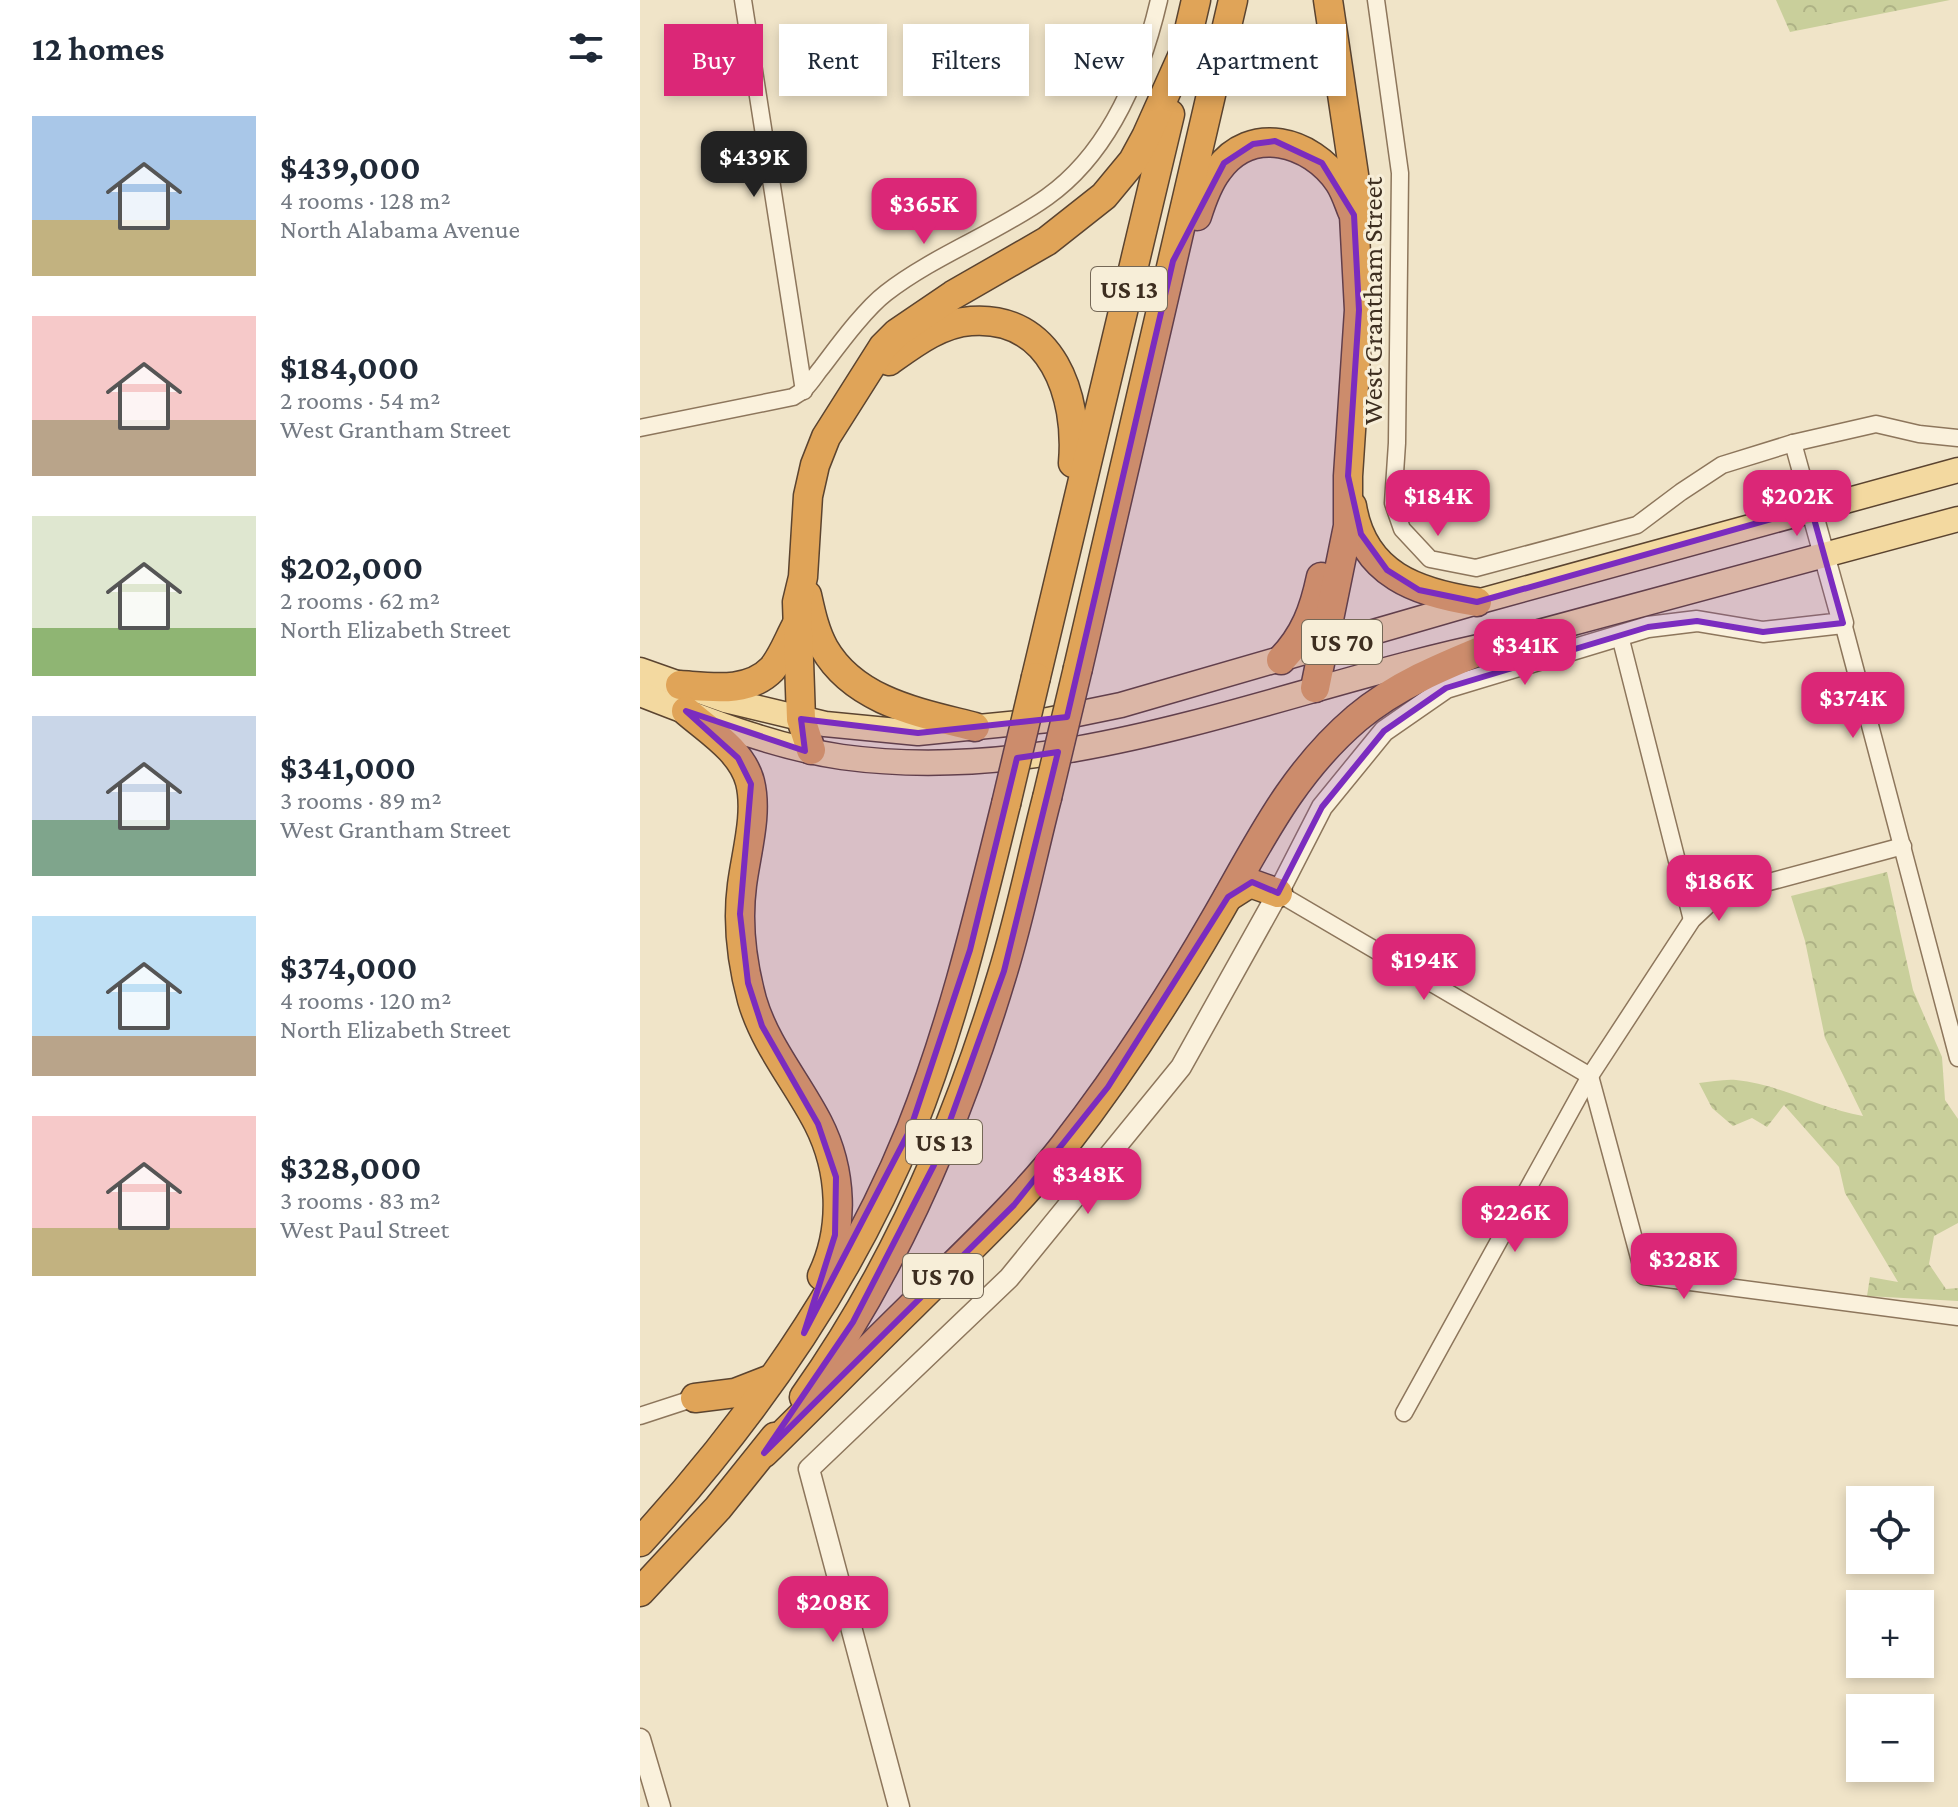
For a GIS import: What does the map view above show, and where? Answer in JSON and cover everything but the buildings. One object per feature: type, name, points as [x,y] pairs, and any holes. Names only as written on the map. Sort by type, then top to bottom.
[{"type":"highway","name":"US 13","points":[[1191,24],[1196,0]]},
{"type":"highway","name":"US 13","points":[[640,1592],[675,1557],[764,1453],[807,1393],[889,1259],[959,1104],[1004,971],[1047,798],[1233,0]]},
{"type":"highway","points":[[1315,688],[1348,526],[1348,476],[1359,310],[1354,215],[1356,188],[1328,0]]},
{"type":"highway","points":[[811,750],[801,719],[797,602],[803,577],[804,529],[815,465],[826,437],[883,347],[916,318],[1047,241],[1104,196],[1133,161],[1168,88]]},
{"type":"highway","name":"US 13","points":[[640,1542],[722,1447],[804,1333],[879,1198],[910,1130],[970,950],[1174,96]]},
{"type":"highway","points":[[1173,261],[1217,172],[1232,156],[1253,144],[1275,141],[1301,148],[1310,154],[1338,181],[1354,215]]},
{"type":"highway","points":[[865,377],[927,336],[968,321],[1003,324],[1035,341],[1060,373],[1073,410],[1072,528]]},
{"type":"highway","points":[[1348,476],[1353,514],[1361,534],[1372,554],[1387,570],[1419,590],[1440,597],[1477,602]]},
{"type":"highway","points":[[1281,660],[1298,642],[1312,614],[1335,509],[1348,476]]},
{"type":"highway","points":[[803,577],[816,631],[825,649],[852,680],[895,705],[975,727]]},
{"type":"highway","points":[[797,623],[773,668],[753,681],[683,698],[738,758],[751,784],[751,818],[740,914],[748,983],[767,1037],[818,1124],[836,1177],[835,1235],[813,1294],[804,1333]]},
{"type":"highway","points":[[1228,897],[1268,822],[1308,767],[1340,733],[1359,716],[1422,675],[1502,642]]},
{"type":"highway","points":[[1228,897],[1250,883],[1278,893]]},
{"type":"highway","name":"US 70","points":[[764,1453],[1014,1205],[1063,1148],[1108,1087],[1228,897]]},
{"type":"highway","points":[[695,1398],[735,1393],[774,1377]]},
{"type":"highway","points":[[695,1398],[710,1403],[717,1411],[722,1447]]},
{"type":"main road","name":"US 70","points":[[975,727],[1082,714],[1811,508],[1958,470]]},
{"type":"main road","points":[[640,670],[683,698],[765,738],[811,750],[916,763],[1029,757],[1143,735],[1958,519]]},
{"type":"main road","points":[[640,694],[725,700],[801,719],[918,733],[975,727]]},
{"type":"street","points":[[743,0],[804,391]]},
{"type":"street","points":[[640,428],[793,397],[804,391],[883,295],[1047,197],[1091,156],[1111,126],[1142,59],[1159,0]]},
{"type":"street","name":"West Grantham Street","points":[[1376,0],[1400,173],[1397,443],[1393,503],[1402,529],[1430,559],[1476,568],[1637,525],[1722,465],[1793,443],[1876,424],[1919,434],[1958,438]]},
{"type":"street","points":[[1793,443],[1958,1058]]},
{"type":"street","points":[[899,1807],[809,1469],[1009,1278],[1181,1067],[1322,807],[1384,731],[1446,688],[1648,627],[1697,621],[1763,632],[1843,623]]},
{"type":"street","points":[[1620,636],[1692,920]]},
{"type":"street","points":[[1404,1413],[1590,1076],[1692,920],[1708,905],[1732,892],[1903,846]]},
{"type":"street","points":[[1278,893],[1590,1076],[1644,1276],[1958,1317]]},
{"type":"street","points":[[640,1416],[695,1398]]},
{"type":"street","points":[[640,1739],[660,1807]]},
{"type":"highlighted area","points":[[1275,141],[1322,163],[1354,215],[1359,310],[1348,476],[1361,534],[1387,570],[1419,590],[1477,602],[1811,508],[1843,623],[1763,632],[1697,621],[1648,627],[1446,688],[1384,731],[1322,807],[1278,893],[1252,882],[1228,897],[1108,1087],[1014,1205],[764,1453],[853,1322],[934,1165],[1004,971],[1058,752],[1017,758],[970,950],[910,1130],[804,1333],[835,1235],[836,1177],[818,1124],[762,1026],[748,983],[740,914],[751,784],[738,758],[686,711],[805,751],[801,719],[918,733],[1067,717],[1173,261],[1224,163],[1253,144]]},
{"type":"green space","points":[[1776,0],[1950,0],[1790,32]]},
{"type":"green space","points":[[1887,872],[1913,990],[1942,1057],[1945,1100],[1958,1119],[1958,1223],[1934,1236],[1929,1264],[1946,1289],[1958,1288],[1958,1301],[1867,1296],[1870,1277],[1898,1282],[1845,1193],[1839,1167],[1784,1105],[1767,1127],[1752,1118],[1733,1126],[1712,1108],[1699,1083],[1752,1082],[1863,1116],[1825,1038],[1805,941],[1791,896]]}]
